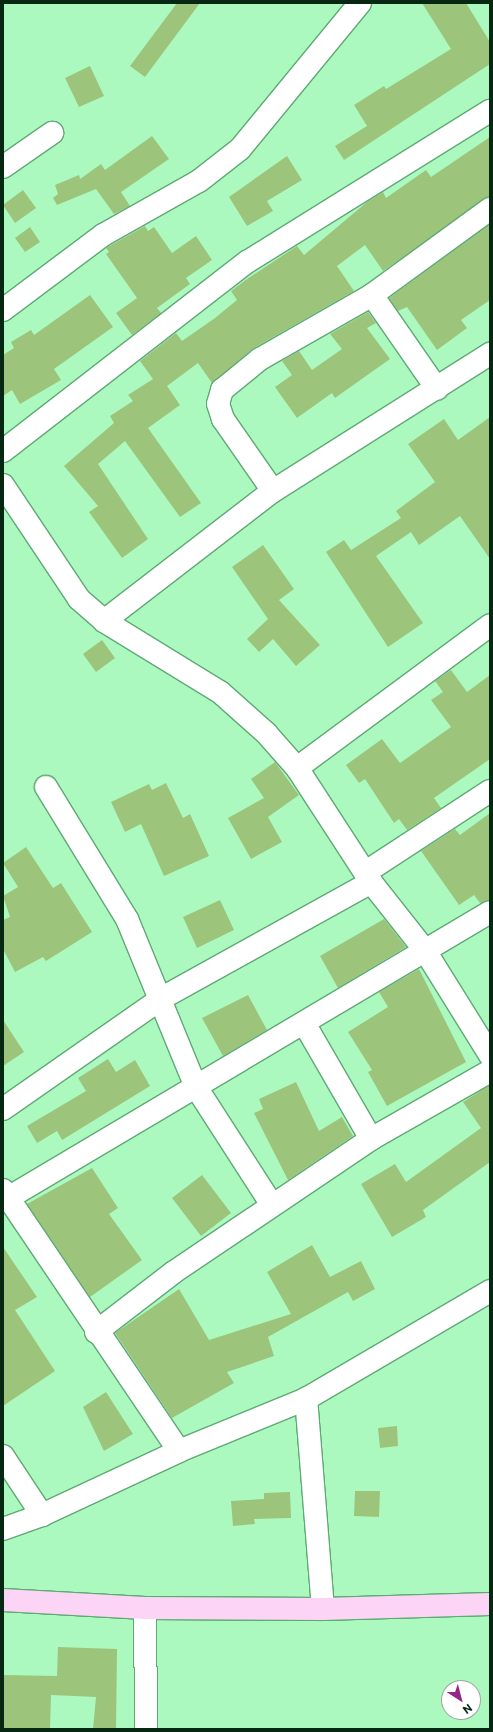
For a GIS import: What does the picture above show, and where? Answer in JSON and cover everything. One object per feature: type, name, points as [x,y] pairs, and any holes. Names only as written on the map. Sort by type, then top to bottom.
[{"type":"main road","points":[[3,1600],[145,1608],[322,1609],[490,1604]]},
{"type":"street","points":[[3,310],[103,235],[200,181],[240,149],[360,3]]},
{"type":"street","points":[[3,451],[247,262],[490,111]]},
{"type":"street","points":[[3,167],[52,133]]},
{"type":"street","points":[[273,490],[223,419],[218,404],[222,390],[260,359],[372,295],[490,209]]},
{"type":"street","points":[[372,295],[437,389]]},
{"type":"street","points":[[104,621],[273,490],[437,389],[490,354]]},
{"type":"street","points":[[3,485],[54,566],[79,599],[104,621],[220,692],[266,733],[297,768],[368,877],[424,949],[490,1055]]},
{"type":"street","points":[[297,768],[487,632]]},
{"type":"street","points":[[46,787],[127,919],[162,998],[196,1087],[272,1205]]},
{"type":"street","points":[[3,1109],[162,998],[368,877],[490,790]]},
{"type":"street","points":[[178,1451],[96,1332],[6,1194],[196,1087],[424,949],[490,912]]},
{"type":"street","points":[[304,1023],[371,1139]]},
{"type":"street","points":[[96,1332],[174,1272],[371,1139],[490,1071]]},
{"type":"street","points":[[3,1529],[42,1516],[178,1451],[306,1399],[490,1291]]},
{"type":"street","points":[[306,1399],[322,1609]]},
{"type":"street","points":[[3,1456],[42,1516]]},
{"type":"street","points":[[145,1608],[146,1729]]},
{"type":"building","points":[[177,3],[200,3],[145,77],[130,66]]},
{"type":"building","points":[[422,3],[466,3],[490,42],[490,64],[344,160],[335,146],[367,126],[354,105],[384,86],[386,89],[451,49]]},
{"type":"building","points":[[90,66],[104,96],[79,107],[65,78]]},
{"type":"building","points":[[152,136],[169,159],[121,192],[130,206],[114,214],[96,189],[57,205],[53,198],[58,194],[55,185],[79,175],[80,179],[101,164],[105,170]]},
{"type":"building","points":[[490,137],[490,197],[383,271],[365,245],[337,266],[354,291],[254,348],[212,383],[198,363],[167,386],[180,405],[148,428],[201,503],[180,517],[125,441],[98,464],[148,539],[122,558],[89,512],[98,506],[64,466],[114,423],[110,416],[133,401],[128,395],[153,379],[140,361],[176,333],[182,341],[215,318],[237,300],[231,291],[297,246],[304,255],[367,202],[383,192],[386,198],[426,170],[431,177]]},
{"type":"building","points":[[287,156],[302,180],[267,201],[273,211],[247,226],[229,197]]},
{"type":"building","points":[[23,190],[36,208],[15,223],[3,205]]},
{"type":"building","points":[[490,224],[490,300],[461,320],[467,328],[437,350],[407,307],[398,311],[389,298]]},
{"type":"building","points":[[145,226],[148,231],[154,227],[172,253],[196,236],[212,260],[186,278],[190,284],[157,308],[161,313],[132,335],[116,313],[137,298],[106,254],[109,252],[106,248]]},
{"type":"building","points":[[30,227],[40,242],[25,252],[15,238]]},
{"type":"building","points":[[90,295],[113,327],[54,369],[61,380],[20,404],[12,390],[3,396],[3,355],[14,348],[11,342],[31,330],[34,335]]},
{"type":"building","points":[[368,312],[376,323],[367,328],[390,359],[335,398],[332,393],[297,418],[275,387],[292,375],[282,361],[299,351],[312,370],[342,349],[330,334]]},
{"type":"building","points":[[490,417],[490,559],[460,516],[419,545],[411,532],[376,556],[423,623],[388,647],[326,552],[344,540],[351,550],[401,518],[396,511],[435,482],[408,444],[444,419],[458,440]]},
{"type":"building","points":[[263,545],[294,589],[279,600],[320,645],[296,666],[273,639],[259,652],[247,639],[268,619],[232,567]]},
{"type":"building","points":[[102,640],[115,658],[96,672],[83,654]]},
{"type":"building","points":[[451,670],[467,692],[490,675],[490,759],[434,798],[441,808],[407,830],[399,819],[394,823],[365,779],[359,783],[346,765],[382,739],[400,763],[451,727],[431,700],[443,692],[435,681]]},
{"type":"building","points":[[275,762],[299,795],[268,817],[282,842],[251,859],[228,818],[264,798],[251,779]]},
{"type":"building","points":[[166,783],[183,818],[190,814],[209,856],[164,876],[141,824],[125,832],[111,802],[149,784],[152,790]]},
{"type":"building","points":[[490,813],[490,900],[480,903],[474,895],[459,905],[421,851],[455,829],[460,835]]},
{"type":"building","points":[[26,847],[53,888],[61,883],[92,932],[46,961],[43,957],[15,972],[3,949],[3,920],[10,917],[3,896],[18,887],[3,863]]},
{"type":"building","points":[[220,900],[234,930],[197,948],[183,917]]},
{"type":"building","points":[[384,919],[406,947],[338,988],[320,956]]},
{"type":"building","points":[[419,969],[466,1062],[387,1106],[368,1072],[372,1070],[348,1032],[388,1007],[379,992]]},
{"type":"building","points":[[248,995],[267,1030],[223,1056],[202,1018]]},
{"type":"building","points":[[3,1020],[24,1052],[3,1066]]},
{"type":"building","points":[[108,1059],[116,1072],[135,1060],[150,1086],[62,1140],[57,1131],[37,1143],[27,1126],[86,1091],[78,1078]]},
{"type":"building","points":[[296,1082],[319,1131],[342,1117],[353,1136],[288,1180],[254,1113],[263,1109],[259,1099]]},
{"type":"building","points":[[490,1085],[490,1162],[423,1210],[426,1217],[392,1237],[361,1184],[395,1164],[406,1182],[481,1128],[463,1102]]},
{"type":"building","points":[[92,1168],[118,1208],[109,1214],[142,1260],[90,1297],[27,1204]]},
{"type":"building","points":[[202,1175],[231,1213],[201,1236],[172,1198]]},
{"type":"building","points":[[312,1245],[330,1277],[361,1261],[375,1289],[353,1301],[348,1292],[268,1337],[274,1356],[227,1372],[234,1383],[172,1418],[115,1333],[179,1289],[209,1340],[291,1314],[267,1272]]},
{"type":"building","points":[[3,1247],[37,1297],[15,1310],[55,1371],[3,1406]]},
{"type":"building","points":[[106,1392],[133,1434],[104,1451],[83,1407]]},
{"type":"building","points":[[397,1426],[398,1446],[380,1448],[378,1428]]},
{"type":"building","points":[[355,1491],[380,1491],[379,1517],[354,1516]]},
{"type":"building","points":[[290,1492],[291,1518],[254,1519],[255,1524],[233,1526],[231,1501],[264,1499],[264,1493]]},
{"type":"building","points":[[58,1647],[117,1649],[116,1729],[93,1729],[96,1697],[51,1695],[50,1729],[3,1729],[3,1675],[57,1676]]}]
